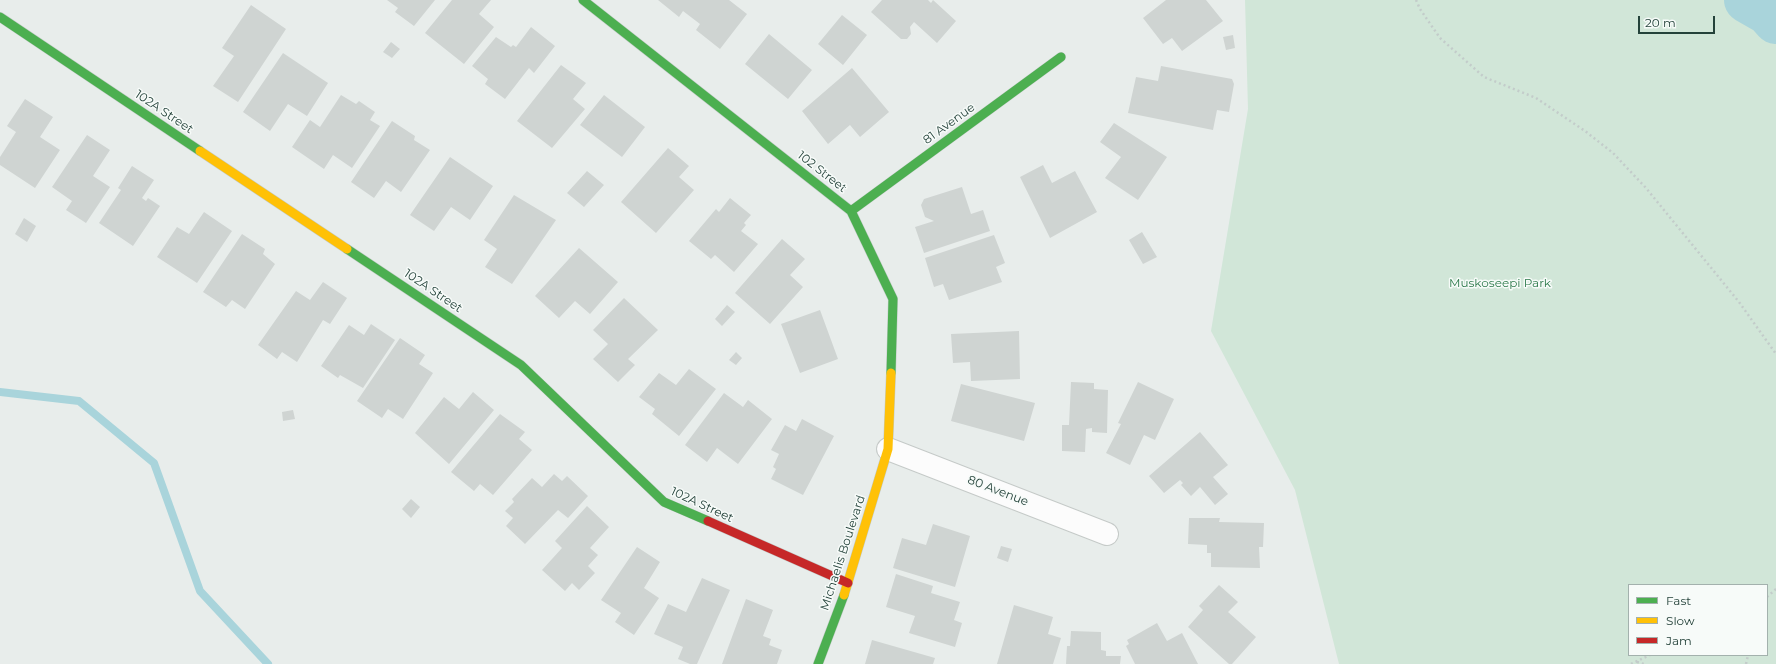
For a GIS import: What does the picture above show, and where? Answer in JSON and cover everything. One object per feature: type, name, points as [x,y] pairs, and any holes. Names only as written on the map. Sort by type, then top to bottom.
[{"type":"street","name":"102 Street","points":[[583,0],[851,211],[893,299],[888,449]]},
{"type":"street","name":"102A Street","points":[[0,17],[521,364],[664,502],[848,583]]},
{"type":"street","name":"81 Avenue","points":[[851,211],[1061,57]]},
{"type":"street","name":"Michaelis Boulevard","points":[[818,664],[848,583],[888,449]]},
{"type":"street","name":"80 Avenue","points":[[888,449],[1107,534]]},
{"type":"path","points":[[1416,0],[1420,9],[1440,38],[1484,77],[1536,98],[1613,153],[1646,188],[1739,302],[1776,354]]},
{"type":"path","points":[[1768,597],[1776,589]]},
{"type":"path","points":[[1631,664],[1648,656]]},
{"type":"path","points":[[1637,661],[1644,664]]},
{"type":"green space","name":"Muskoseepi Park","points":[[1245,0],[1776,0],[1776,664],[1339,664],[1295,490],[1211,331],[1248,109]]},
{"type":"building","points":[[387,0],[435,0],[414,26],[395,12],[398,8]]},
{"type":"building","points":[[452,0],[491,0],[479,14],[494,27],[464,64],[425,33]]},
{"type":"building","points":[[658,0],[729,0],[747,14],[720,49],[696,30],[700,24],[683,11],[679,17]]},
{"type":"building","points":[[882,0],[928,0],[931,3],[933,0],[956,21],[937,43],[914,22],[910,27],[911,34],[907,39],[901,39],[871,12]]},
{"type":"building","points":[[1166,0],[1206,0],[1223,21],[1182,51],[1172,38],[1163,44],[1143,18]]},
{"type":"building","points":[[251,5],[286,29],[238,102],[213,86],[234,56],[222,48]]},
{"type":"building","points":[[842,15],[867,35],[843,65],[818,44]]},
{"type":"building","points":[[531,27],[555,46],[534,73],[529,68],[505,99],[485,84],[488,79],[472,66],[496,37],[511,47],[513,45],[516,47]]},
{"type":"building","points":[[769,34],[812,70],[788,99],[745,64]]},
{"type":"building","points":[[1233,35],[1235,48],[1226,50],[1223,37]]},
{"type":"building","points":[[391,42],[400,49],[392,58],[383,52]]},
{"type":"building","points":[[283,53],[328,83],[307,116],[288,104],[270,131],[243,112]]},
{"type":"building","points":[[561,65],[586,83],[573,99],[585,109],[552,148],[517,121]]},
{"type":"building","points":[[1161,66],[1232,79],[1234,84],[1229,112],[1217,110],[1213,130],[1128,113],[1136,77],[1158,81]]},
{"type":"building","points":[[852,68],[889,112],[860,137],[850,125],[828,144],[802,111]]},
{"type":"building","points":[[341,95],[356,104],[359,101],[375,112],[370,120],[380,126],[352,168],[333,155],[324,169],[292,147],[310,120],[320,127]]},
{"type":"building","points":[[604,95],[645,127],[622,157],[580,125]]},
{"type":"building","points":[[25,99],[53,117],[40,137],[60,150],[35,188],[0,165],[0,157],[16,132],[7,126]]},
{"type":"building","points":[[392,121],[415,136],[414,140],[430,150],[401,192],[386,181],[374,198],[351,182]]},
{"type":"building","points":[[1114,123],[1167,157],[1138,200],[1105,178],[1121,157],[1100,142]]},
{"type":"building","points":[[87,135],[110,150],[93,176],[110,187],[86,223],[66,210],[72,201],[52,187]]},
{"type":"building","points":[[668,148],[689,166],[679,177],[694,190],[656,233],[621,202]]},
{"type":"building","points":[[450,157],[493,186],[470,220],[451,207],[434,231],[410,215]]},
{"type":"building","points":[[1043,165],[1052,183],[1075,171],[1097,212],[1050,238],[1020,177]]},
{"type":"building","points":[[132,166],[154,180],[142,198],[146,201],[148,198],[160,206],[133,246],[99,223],[121,190],[118,188]]},
{"type":"building","points":[[587,171],[604,185],[584,207],[567,193]]},
{"type":"building","points":[[962,187],[971,214],[983,210],[990,231],[924,253],[915,227],[934,221],[925,217],[921,205],[924,199]]},
{"type":"building","points":[[514,195],[556,220],[512,284],[485,267],[497,249],[484,240]]},
{"type":"building","points":[[730,198],[751,215],[744,223],[746,225],[741,231],[758,244],[734,272],[715,255],[711,259],[689,241],[716,209],[719,212]]},
{"type":"building","points":[[204,212],[232,231],[197,283],[157,257],[177,227],[189,234]]},
{"type":"building","points":[[24,218],[36,226],[27,242],[15,234]]},
{"type":"building","points":[[1142,232],[1157,257],[1143,264],[1129,240]]},
{"type":"building","points":[[242,234],[265,249],[263,254],[275,264],[245,309],[232,300],[226,307],[203,292]]},
{"type":"building","points":[[994,235],[1005,263],[996,267],[1002,282],[949,300],[943,284],[934,287],[925,258]]},
{"type":"building","points":[[782,239],[805,259],[790,275],[803,287],[770,324],[735,293]]},
{"type":"building","points":[[579,248],[618,282],[590,314],[575,301],[559,318],[535,296]]},
{"type":"building","points":[[323,282],[347,298],[330,324],[323,320],[297,362],[282,352],[277,359],[258,345],[296,291],[310,300]]},
{"type":"building","points":[[624,298],[658,330],[628,359],[635,365],[618,382],[593,359],[608,344],[593,330]]},
{"type":"building","points":[[727,305],[735,312],[722,326],[715,319]]},
{"type":"building","points":[[820,310],[838,359],[800,373],[781,324]]},
{"type":"building","points":[[371,324],[395,340],[363,388],[340,375],[338,378],[321,366],[349,325],[364,335]]},
{"type":"building","points":[[1019,331],[1020,379],[971,381],[970,362],[953,363],[951,334]]},
{"type":"building","points":[[400,338],[425,355],[419,364],[433,373],[403,419],[388,409],[382,418],[357,401]]},
{"type":"building","points":[[736,352],[742,358],[736,365],[729,360]]},
{"type":"building","points":[[689,369],[716,389],[679,436],[652,414],[655,409],[639,397],[659,373],[676,385]]},
{"type":"building","points":[[1071,382],[1094,383],[1094,389],[1108,390],[1107,433],[1092,432],[1092,428],[1086,429],[1085,452],[1062,451],[1062,425],[1069,425]]},
{"type":"building","points":[[1138,382],[1174,399],[1155,440],[1144,435],[1130,465],[1106,453],[1121,424],[1118,423]]},
{"type":"building","points":[[961,384],[1035,403],[1024,441],[951,421]]},
{"type":"building","points":[[473,392],[494,410],[449,464],[415,433],[444,397],[459,409]]},
{"type":"building","points":[[724,393],[743,407],[748,400],[772,419],[738,464],[717,448],[707,462],[685,445]]},
{"type":"building","points":[[293,410],[295,419],[283,421],[282,412]]},
{"type":"building","points":[[500,414],[525,432],[519,439],[532,450],[493,495],[480,484],[474,491],[451,472]]},
{"type":"building","points":[[802,419],[834,436],[803,495],[771,479],[776,469],[773,467],[779,454],[771,450],[785,425],[796,431]]},
{"type":"building","points":[[1200,432],[1228,465],[1213,477],[1228,494],[1215,505],[1200,487],[1191,496],[1181,485],[1183,483],[1180,480],[1164,493],[1149,476]]},
{"type":"building","points":[[554,474],[562,481],[567,476],[588,496],[568,518],[558,510],[525,544],[506,526],[513,518],[505,511],[514,502],[512,499],[532,478],[542,487]]},
{"type":"building","points":[[411,499],[420,507],[411,518],[402,509]]},
{"type":"building","points":[[587,506],[609,527],[590,548],[598,555],[588,566],[595,573],[579,590],[572,583],[565,591],[542,570],[562,548],[555,541]]},
{"type":"building","points":[[1189,518],[1220,518],[1219,522],[1264,523],[1263,547],[1259,547],[1260,568],[1211,567],[1211,553],[1207,553],[1207,545],[1188,544]]},
{"type":"building","points":[[933,524],[970,536],[955,587],[893,568],[902,538],[926,545]]},
{"type":"building","points":[[1001,546],[1012,549],[1008,562],[997,558]]},
{"type":"building","points":[[637,547],[660,562],[644,588],[659,598],[634,635],[615,622],[621,613],[601,600]]},
{"type":"building","points":[[896,574],[933,586],[931,593],[960,602],[954,620],[962,623],[955,647],[909,633],[915,616],[886,607]]},
{"type":"building","points":[[702,578],[730,590],[697,664],[690,664],[678,659],[683,647],[654,634],[668,604],[686,612]]},
{"type":"building","points":[[1219,585],[1238,602],[1228,612],[1256,637],[1232,664],[1229,664],[1188,627],[1203,610],[1199,606]]},
{"type":"building","points":[[746,599],[773,610],[763,636],[771,639],[769,645],[782,650],[777,664],[722,664]]},
{"type":"building","points":[[1014,605],[1053,617],[1048,634],[1061,638],[1053,664],[997,664]]},
{"type":"building","points":[[1157,623],[1167,641],[1182,633],[1198,664],[1135,664],[1126,646],[1129,644],[1127,640]]},
{"type":"building","points":[[1071,631],[1101,632],[1101,650],[1106,651],[1106,656],[1121,656],[1120,664],[1066,664],[1067,646],[1070,646]]},
{"type":"building","points":[[872,640],[935,658],[933,664],[865,664]]},
{"type":"waterway","points":[[1747,0],[1768,12],[1776,21]]},
{"type":"waterway","points":[[0,392],[79,401],[154,463],[200,591],[268,664]]},
{"type":"traffic: fast","points":[[583,0],[851,211],[893,299],[891,373]]},
{"type":"traffic: fast","points":[[0,17],[200,151]]},
{"type":"traffic: fast","points":[[851,211],[1061,57]]},
{"type":"traffic: fast","points":[[347,249],[521,365],[664,502],[708,521]]},
{"type":"traffic: fast","points":[[818,664],[844,595]]},
{"type":"traffic: slow","points":[[200,151],[347,249]]},
{"type":"traffic: slow","points":[[844,595],[888,449],[891,373]]},
{"type":"traffic: jam","points":[[708,521],[848,583]]}]
